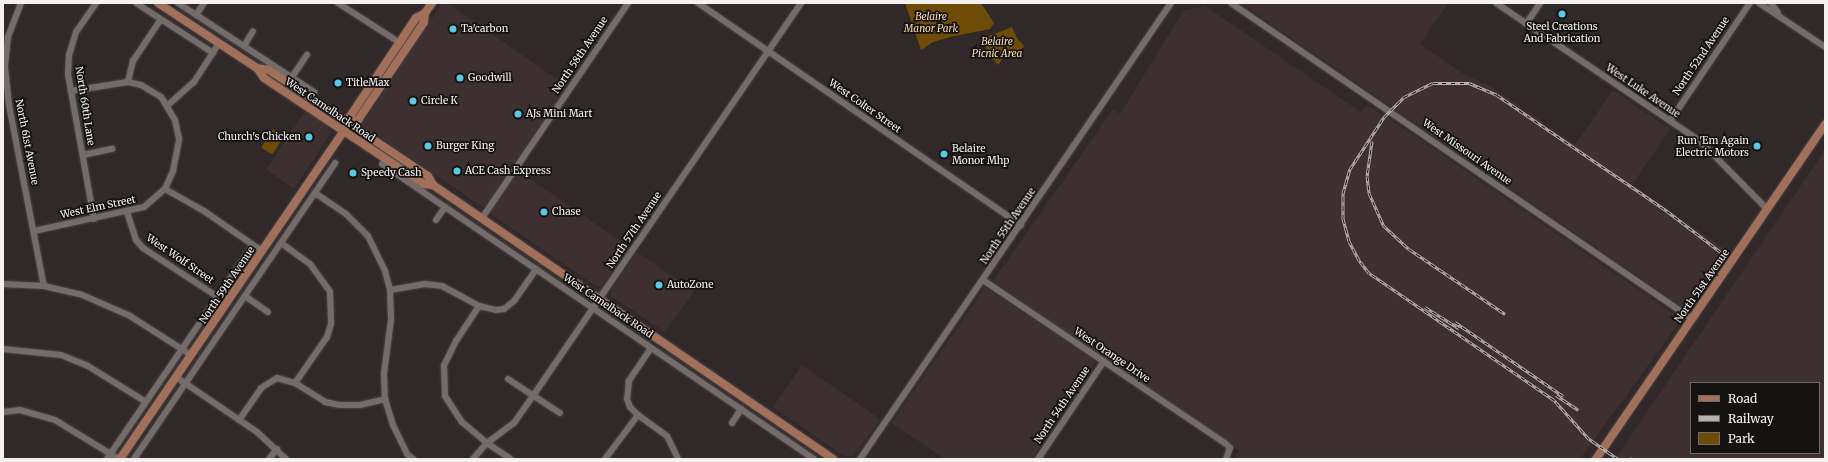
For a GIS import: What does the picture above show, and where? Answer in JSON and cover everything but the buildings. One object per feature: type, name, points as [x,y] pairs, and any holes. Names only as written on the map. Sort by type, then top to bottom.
[{"type":"main road","name":"West Camelback Road","points":[[158,3],[257,68],[264,78],[344,131],[393,167],[424,184],[434,185]]},
{"type":"main road","name":"North 59th Avenue","points":[[119,459],[344,131],[350,123],[358,120],[424,22],[425,13],[432,3]]},
{"type":"main road","name":"West Camelback Road","points":[[257,68],[269,70],[303,88],[350,123],[428,176],[434,185],[833,459]]},
{"type":"main road","name":"North 51st Avenue","points":[[1596,459],[1825,124]]},
{"type":"street","name":"North 61st Avenue","points":[[21,3],[8,37],[5,67],[9,105],[44,286]]},
{"type":"street","name":"North 60th Lane","points":[[94,219],[68,74],[72,45],[76,32],[96,3]]},
{"type":"street","points":[[136,3],[213,53]]},
{"type":"street","name":"West Camelback Road","points":[[178,3],[292,78],[303,88],[314,92]]},
{"type":"street","points":[[196,15],[204,3]]},
{"type":"street","points":[[338,3],[394,39]]},
{"type":"street","name":"North 58th Avenue","points":[[482,218],[628,3]]},
{"type":"street","name":"West Colter Street","points":[[698,3],[1021,225]]},
{"type":"street","name":"North 57th Avenue","points":[[473,459],[487,443],[514,423],[594,309],[801,3]]},
{"type":"street","name":"North 55th Avenue","points":[[860,459],[1171,3]]},
{"type":"street","name":"West Missouri Avenue","points":[[1231,3],[1692,319]]},
{"type":"street","name":"West Luke Avenue","points":[[1496,3],[1710,149],[1752,196],[1767,209]]},
{"type":"street","points":[[1526,24],[1540,3]]},
{"type":"street","name":"North 52nd Avenue","points":[[1670,121],[1750,3]]},
{"type":"street","points":[[1759,3],[1825,47]]},
{"type":"street","points":[[1771,3],[1783,18]]},
{"type":"street","points":[[128,82],[133,61],[161,19]]},
{"type":"street","points":[[244,46],[254,31]]},
{"type":"street","points":[[167,106],[194,82],[219,43]]},
{"type":"street","points":[[292,78],[307,55]]},
{"type":"street","points":[[71,91],[128,82],[151,90],[167,106],[175,120],[179,139],[173,172],[165,189],[204,211],[262,251]]},
{"type":"street","points":[[83,155],[112,149]]},
{"type":"street","points":[[324,160],[329,172]]},
{"type":"street","name":"North 59th Avenue","points":[[134,459],[336,163]]},
{"type":"street","name":"West Camelback Road","points":[[382,164],[393,167],[445,207],[814,459]]},
{"type":"street","name":"West Elm Street","points":[[34,230],[94,219],[144,207],[165,189]]},
{"type":"street","points":[[315,193],[346,214],[368,236],[385,271],[390,290],[391,320],[384,373],[385,399],[393,424],[407,454],[413,459]]},
{"type":"street","points":[[436,220],[445,207]]},
{"type":"street","name":"West Wolf Street","points":[[127,212],[136,240],[143,248],[218,297]]},
{"type":"street","points":[[281,243],[310,264],[330,292],[331,324],[327,337],[295,383]]},
{"type":"street","name":"North 59th Avenue","points":[[109,456],[253,245]]},
{"type":"street","points":[[390,290],[435,284],[456,291],[479,306],[496,310],[510,305],[536,269]]},
{"type":"street","name":"West Orange Drive","points":[[983,280],[1230,448],[1226,459]]},
{"type":"street","points":[[3,284],[44,286],[80,294],[106,304],[130,316],[191,355]]},
{"type":"street","points":[[245,296],[268,312]]},
{"type":"street","points":[[479,306],[444,366],[445,396],[451,410],[487,443],[511,459]]},
{"type":"street","points":[[651,348],[626,389],[630,407],[638,415],[667,436],[678,459]]},
{"type":"street","points":[[3,349],[29,350],[61,355],[93,369],[146,402]]},
{"type":"street","name":"North 54th Avenue","points":[[1038,459],[1104,361]]},
{"type":"street","points":[[176,377],[239,420],[277,449],[286,459]]},
{"type":"street","points":[[239,420],[261,388],[277,378],[295,383],[312,395],[338,405],[360,405],[385,399]]},
{"type":"street","points":[[508,378],[560,413]]},
{"type":"street","points":[[732,423],[741,409]]},
{"type":"street","points":[[3,412],[20,410],[55,420],[109,456],[119,459]]},
{"type":"street","points":[[605,459],[638,415]]},
{"type":"street","points":[[270,459],[277,449]]},
{"type":"shaded area","points":[[442,3],[447,3],[567,86],[485,206],[481,206],[362,125]]},
{"type":"shaded area","points":[[1241,3],[1448,3],[1420,44],[1465,75],[1492,87],[1575,145],[1613,90],[1670,129],[1632,185],[1729,252],[1692,307],[1682,306]]},
{"type":"shaded area","points":[[1205,6],[1361,112],[1367,105],[1415,136],[1672,313],[1679,323],[1580,459],[1234,459],[1239,451],[993,281],[1113,109],[1120,114],[1184,10]]},
{"type":"shaded area","points":[[306,110],[325,122],[330,134],[294,189],[266,169]]},
{"type":"shaded area","points":[[1825,150],[1825,459],[1615,459]]},
{"type":"shaded area","points":[[519,171],[629,247],[602,286],[597,287],[492,215],[492,209]]},
{"type":"shaded area","points":[[637,252],[694,291],[665,332],[611,296],[612,289]]},
{"type":"shaded area","points":[[985,287],[1096,362],[1032,459],[945,459],[892,423]]},
{"type":"shaded area","points":[[802,365],[880,419],[854,456],[845,457],[773,407]]},
{"type":"green space","name":"Belaire Manor Park","points":[[905,3],[981,3],[994,23],[990,29],[933,42],[921,50]]},
{"type":"green space","name":"Belaire Picnic Area","points":[[1012,27],[1017,38],[1024,46],[1021,51],[1005,55],[998,65],[987,53],[984,38]]},
{"type":"green space","points":[[273,129],[284,136],[272,155],[261,148]]},
{"type":"railway","points":[[1618,459],[1589,439],[1554,400],[1369,273],[1359,260],[1349,241],[1343,219],[1343,193],[1350,169],[1384,117],[1404,97],[1433,83],[1469,83],[1497,95],[1667,211],[1722,253]]},
{"type":"railway","points":[[1372,141],[1367,176],[1369,193],[1383,225],[1409,249],[1505,314]]},
{"type":"railway","points":[[1425,307],[1459,328]]},
{"type":"railway","points":[[1455,322],[1563,396]]},
{"type":"railway","points":[[1556,395],[1578,410]]},
{"type":"place","name":"Steel Creations And Fabrication","points":[[1562,14]]},
{"type":"place","name":"Ta'carbon","points":[[453,29]]},
{"type":"place","name":"Goodwill","points":[[460,78]]},
{"type":"place","name":"TitleMax","points":[[338,83]]},
{"type":"place","name":"Circle K","points":[[413,101]]},
{"type":"place","name":"AJs Mini Mart","points":[[518,114]]},
{"type":"place","name":"Church's Chicken","points":[[309,137]]},
{"type":"place","name":"Burger King","points":[[428,146]]},
{"type":"place","name":"Run 'Em Again Electric Motors","points":[[1757,146]]},
{"type":"place","name":"Belaire Monor Mhp","points":[[944,154]]},
{"type":"place","name":"ACE Cash Express","points":[[457,171]]},
{"type":"place","name":"Speedy Cash","points":[[353,173]]},
{"type":"place","name":"Chase","points":[[544,212]]},
{"type":"place","name":"AutoZone","points":[[659,285]]}]
